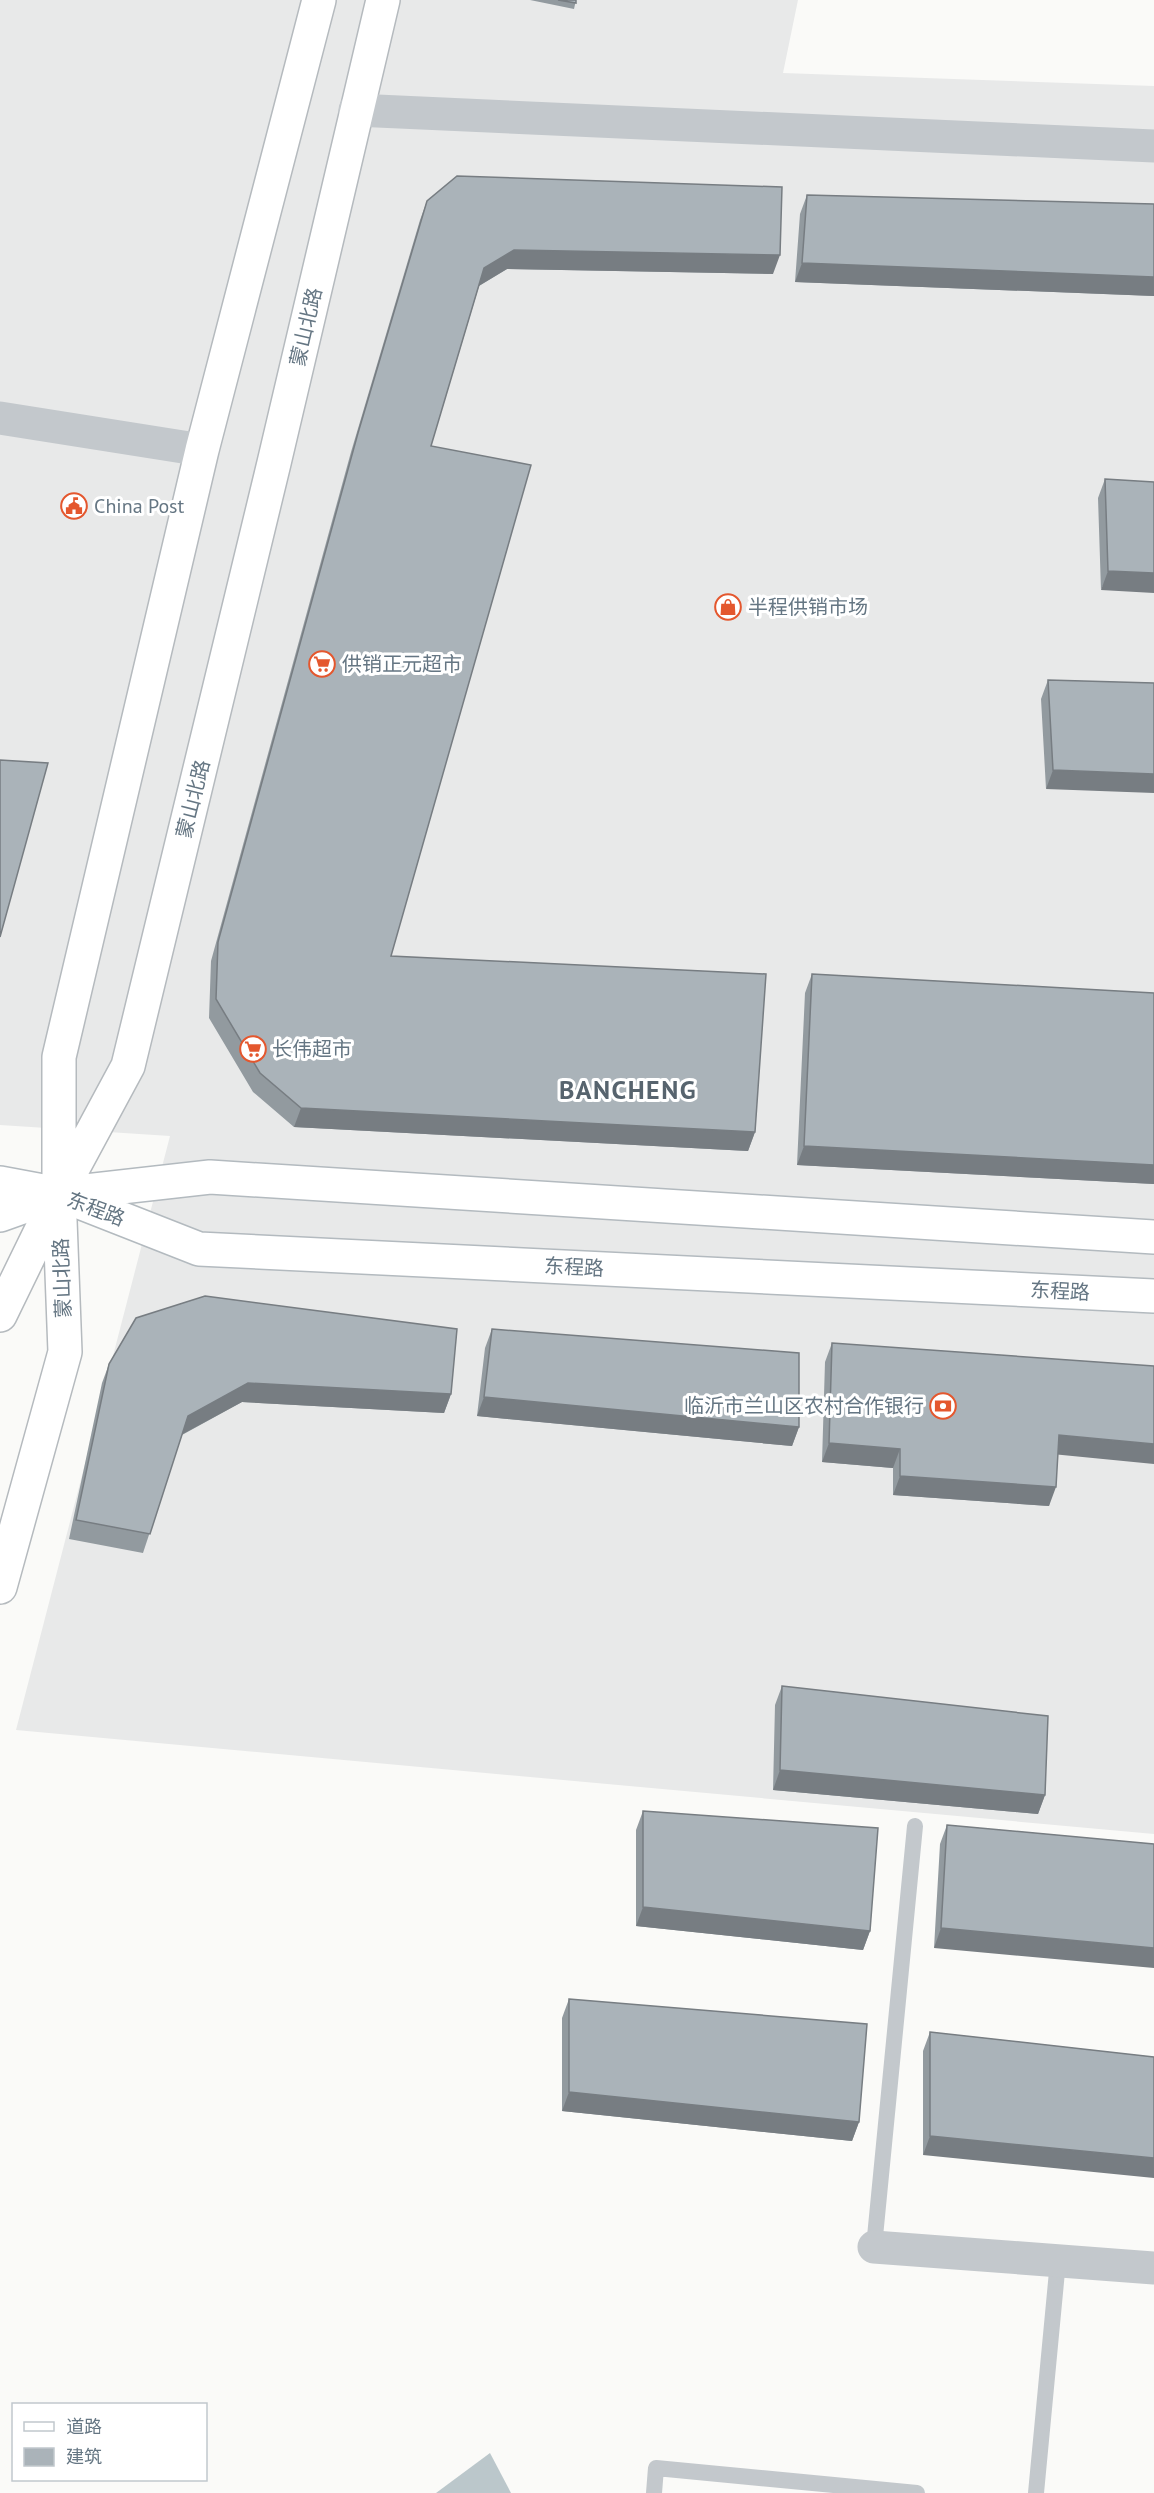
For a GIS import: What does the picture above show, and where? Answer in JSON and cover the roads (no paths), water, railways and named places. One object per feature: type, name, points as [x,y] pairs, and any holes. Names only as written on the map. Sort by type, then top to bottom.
[{"type":"main road","points":[[0,1315],[59,1194],[59,1057],[202,450],[320,0]]},
{"type":"main road","name":"蒙山北路","points":[[0,1587],[65,1352],[59,1194],[128,1066],[274,464],[355,110],[383,0]]},
{"type":"main road","name":"东程路","points":[[59,1194],[210,1178],[1154,1237]]},
{"type":"main road","points":[[0,1183],[59,1194]]},
{"type":"main road","points":[[0,1215],[59,1194]]},
{"type":"main road","name":"东程路","points":[[59,1194],[199,1249],[1154,1296]]},
{"type":"street","points":[[355,110],[1154,146]]},
{"type":"street","points":[[0,418],[202,450]]},
{"type":"street","points":[[874,2247],[1154,2268]]},
{"type":"lane","points":[[874,2247],[915,1826]]},
{"type":"lane","points":[[1036,2493],[1058,2261]]},
{"type":"lane","points":[[654,2493],[656,2468],[917,2493]]},
{"type":"place","name":"China Post","points":[[74,506]]},
{"type":"place","name":"半程供销市场","points":[[728,607]]},
{"type":"place","name":"供销正元超市","points":[[322,664]]},
{"type":"place","name":"长伟超市","points":[[253,1049]]},
{"type":"place","name":"临沂市兰山区农村合作银行","points":[[943,1406]]},
{"type":"district","name":"BANCHENG","points":[[628,1089]]}]
